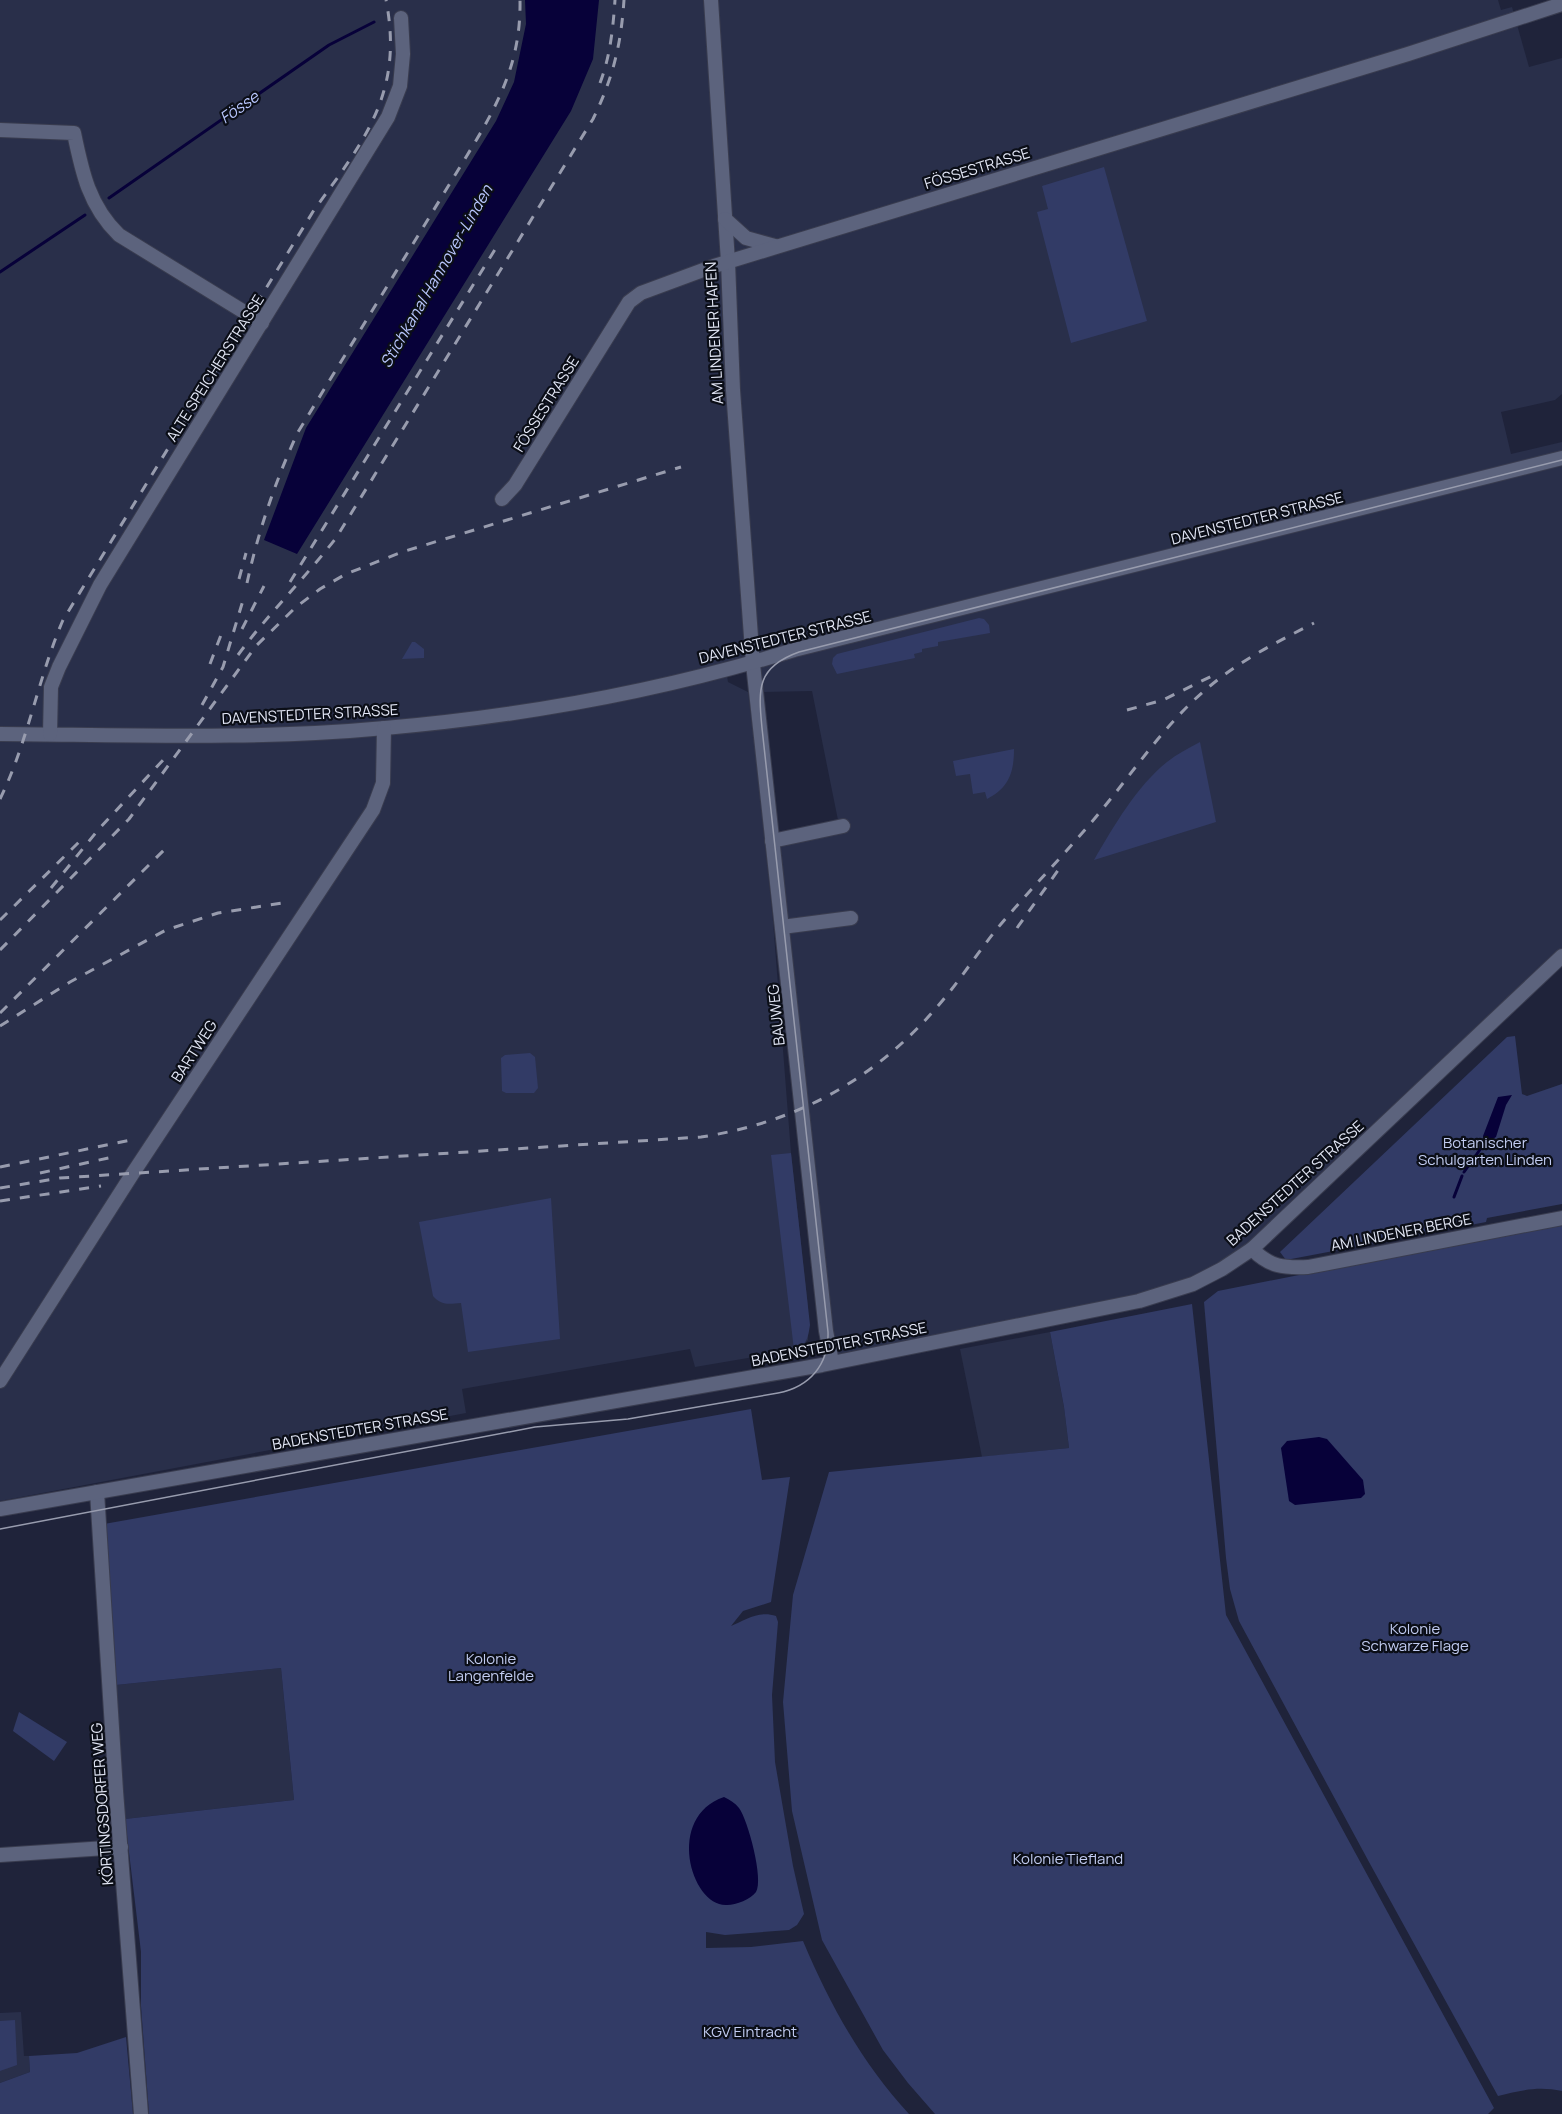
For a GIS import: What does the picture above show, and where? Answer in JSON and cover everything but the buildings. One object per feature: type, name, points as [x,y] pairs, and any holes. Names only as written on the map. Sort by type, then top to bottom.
[{"type":"street","name":"AM LINDENER HAFEN","points":[[711,0],[728,262],[733,390],[753,664]]},
{"type":"street","name":"FÖSSESTRASSE","points":[[502,499],[515,485],[629,302],[641,293],[728,262],[1408,54],[1562,4]]},
{"type":"street","name":"ALTE SPEICHERSTRASSE","points":[[50,734],[51,687],[84,615],[114,560],[388,117],[400,86],[403,54],[401,18]]},
{"type":"street","points":[[0,130],[74,133],[81,168],[92,201],[110,227],[118,235],[262,323]]},
{"type":"street","points":[[725,219],[746,238],[777,247]]},
{"type":"street","name":"DAVENSTEDTER STRASSE","points":[[0,734],[258,735],[384,728],[554,706],[637,691],[753,664],[794,650],[1562,458]]},
{"type":"street","name":"BAUWEG","points":[[753,664],[826,1331],[832,1362]]},
{"type":"street","name":"BARTWEG","points":[[0,1381],[133,1173],[373,810],[383,783],[384,728]]},
{"type":"street","points":[[772,841],[843,826]]},
{"type":"street","points":[[782,927],[851,918]]},
{"type":"street","name":"BADENSTEDTER STRASSE","points":[[0,1509],[832,1362],[1139,1301],[1193,1284],[1222,1269],[1252,1249],[1562,956]]},
{"type":"street","name":"AM LINDENER BERGE","points":[[1252,1249],[1270,1264],[1288,1268],[1308,1267],[1562,1218]]},
{"type":"street","name":"KÖRTINGSDORFER WEG","points":[[97,1492],[141,2114]]},
{"type":"street","points":[[0,1856],[121,1847]]},
{"type":"shaded area","points":[[0,0],[1498,0],[1501,10],[1512,7],[1529,67],[1562,58],[1562,394],[1555,400],[1501,412],[1511,454],[1562,442],[1562,956],[1252,1249],[1193,1284],[832,1362],[773,839],[839,825],[812,691],[756,692],[753,664],[726,670],[728,682],[748,692],[755,749],[773,921],[791,1153],[808,1307],[808,1340],[802,1347],[695,1367],[690,1349],[462,1389],[466,1413],[0,1501]]},
{"type":"shaded area","points":[[1050,1332],[1069,1448],[982,1457],[960,1349]]},
{"type":"shaded area","points":[[281,1668],[294,1800],[125,1819],[116,1685]]},
{"type":"shaded area","points":[[21,2012],[24,2056],[29,2056],[30,2072],[0,2083],[0,2013]]},
{"type":"green space","points":[[1104,167],[1147,321],[1071,343],[1037,212],[1048,209],[1042,186]]},
{"type":"green space","points":[[979,618],[984,619],[989,625],[990,633],[938,642],[938,646],[922,649],[922,652],[914,654],[915,658],[837,674],[832,664],[837,654]]},
{"type":"green space","points":[[412,642],[424,649],[424,658],[402,659]]},
{"type":"green space","points":[[1200,742],[1216,822],[1094,860],[1126,808],[1145,783],[1171,759]]},
{"type":"green space","points":[[1014,749],[1009,778],[1000,790],[987,799],[985,792],[973,794],[970,774],[956,776],[953,761]]},
{"type":"green space","name":"Botanischer Schulgarten Linden","points":[[1515,1036],[1522,1094],[1527,1096],[1562,1084],[1562,1204],[1487,1218],[1486,1222],[1286,1260],[1280,1252],[1507,1037]]},
{"type":"green space","points":[[530,1053],[535,1057],[538,1088],[534,1093],[502,1091],[501,1058],[505,1055]]},
{"type":"green space","points":[[791,1153],[810,1325],[806,1340],[802,1346],[794,1350],[771,1155]]},
{"type":"green space","points":[[551,1198],[560,1339],[468,1352],[461,1303],[443,1303],[433,1296],[419,1222]]},
{"type":"green space","name":"Kolonie Schwarze Flage","points":[[1562,1223],[1562,2091],[1530,2089],[1498,2096],[1239,1621],[1230,1589],[1226,1558],[1204,1302],[1218,1291]]},
{"type":"green space","name":"Kolonie Tiefland","points":[[1192,1304],[1226,1615],[1494,2108],[1488,2114],[935,2114],[883,2050],[822,1940],[792,1811],[783,1702],[793,1595],[829,1472],[1069,1448],[1050,1332]]},
{"type":"green space","name":"Kolonie Langenfelde","points":[[751,1409],[762,1480],[790,1477],[771,1602],[743,1611],[731,1626],[752,1616],[764,1614],[776,1616],[778,1622],[772,1695],[775,1762],[793,1866],[804,1914],[797,1925],[789,1930],[725,1935],[706,1932],[706,1948],[751,1947],[803,1941],[824,1988],[862,2054],[909,2114],[149,2114],[141,2006],[141,1952],[125,1819],[294,1800],[281,1668],[116,1685],[104,1524]]},
{"type":"green space","points":[[19,1712],[67,1742],[54,1761],[13,1731]]},
{"type":"green space","points":[[15,2020],[17,2065],[0,2071],[0,2021]]},
{"type":"green space","points":[[126,2037],[133,2114],[0,2114],[0,2083],[30,2072],[29,2056],[77,2053]]},
{"type":"water","name":"Stichkanal Hannover-Linden","points":[[525,0],[599,0],[593,59],[571,111],[297,554],[264,540],[306,428],[496,121],[514,82],[526,24]]},
{"type":"water","points":[[1512,1095],[1506,1105],[1496,1137],[1484,1144],[1483,1136],[1498,1097]]},
{"type":"water","points":[[1319,1437],[1327,1439],[1363,1480],[1365,1494],[1361,1498],[1295,1505],[1289,1501],[1281,1448],[1287,1441]]},
{"type":"water","points":[[724,1797],[736,1805],[743,1815],[754,1850],[758,1876],[758,1885],[754,1895],[735,1904],[727,1905],[714,1902],[703,1892],[695,1877],[690,1859],[690,1840],[695,1823],[706,1807]]},
{"type":"waterway","name":"Fösse","points":[[109,198],[329,45],[374,22]]},
{"type":"waterway","name":"Fösse","points":[[0,272],[85,215]]},
{"type":"waterway","points":[[1464,1172],[1484,1144]]},
{"type":"waterway","points":[[1454,1197],[1462,1176]]},
{"type":"tram line","points":[[0,1529],[535,1427],[628,1419],[778,1393],[808,1380],[821,1364],[828,1332],[762,728],[761,690],[768,672],[785,658],[799,652],[1562,460]]},
{"type":"railway","points":[[0,799],[18,755],[63,620],[314,210],[364,137],[376,113],[385,88],[390,62],[390,33],[386,0]]},
{"type":"railway","points":[[247,583],[268,506],[298,432],[474,144],[501,93],[517,40],[520,0]]},
{"type":"railway","points":[[600,83],[610,43],[615,0]]},
{"type":"railway","points":[[238,655],[336,538],[593,119],[615,61],[624,0]]},
{"type":"railway","points":[[290,582],[499,243]]},
{"type":"railway","points":[[0,950],[129,819],[256,646],[296,607],[320,589],[346,574],[402,552],[681,467]]},
{"type":"railway","points":[[239,579],[246,553]]},
{"type":"railway","points":[[242,629],[264,586]]},
{"type":"railway","points":[[202,705],[223,667],[244,597]]},
{"type":"railway","points":[[0,1188],[60,1178],[701,1137],[772,1120],[804,1107],[835,1092],[864,1073],[892,1052],[918,1027],[943,1000],[1001,924],[1088,826],[1165,731],[1194,700],[1247,660],[1314,623]]},
{"type":"railway","points":[[210,664],[224,627]]},
{"type":"railway","points":[[1127,710],[1163,700],[1216,674]]},
{"type":"railway","points":[[51,888],[98,830],[164,759]]},
{"type":"railway","points":[[0,920],[81,840]]},
{"type":"railway","points":[[0,1013],[164,850]]},
{"type":"railway","points":[[1017,928],[1059,869]]},
{"type":"railway","points":[[0,1026],[70,982],[166,930],[218,913],[289,902]]},
{"type":"railway","points":[[0,1167],[131,1140]]},
{"type":"railway","points":[[40,1173],[113,1157]]},
{"type":"railway","points":[[0,1201],[101,1186]]},
{"type":"park label","name":"KGV Eintracht","points":[[750,2031]]}]
